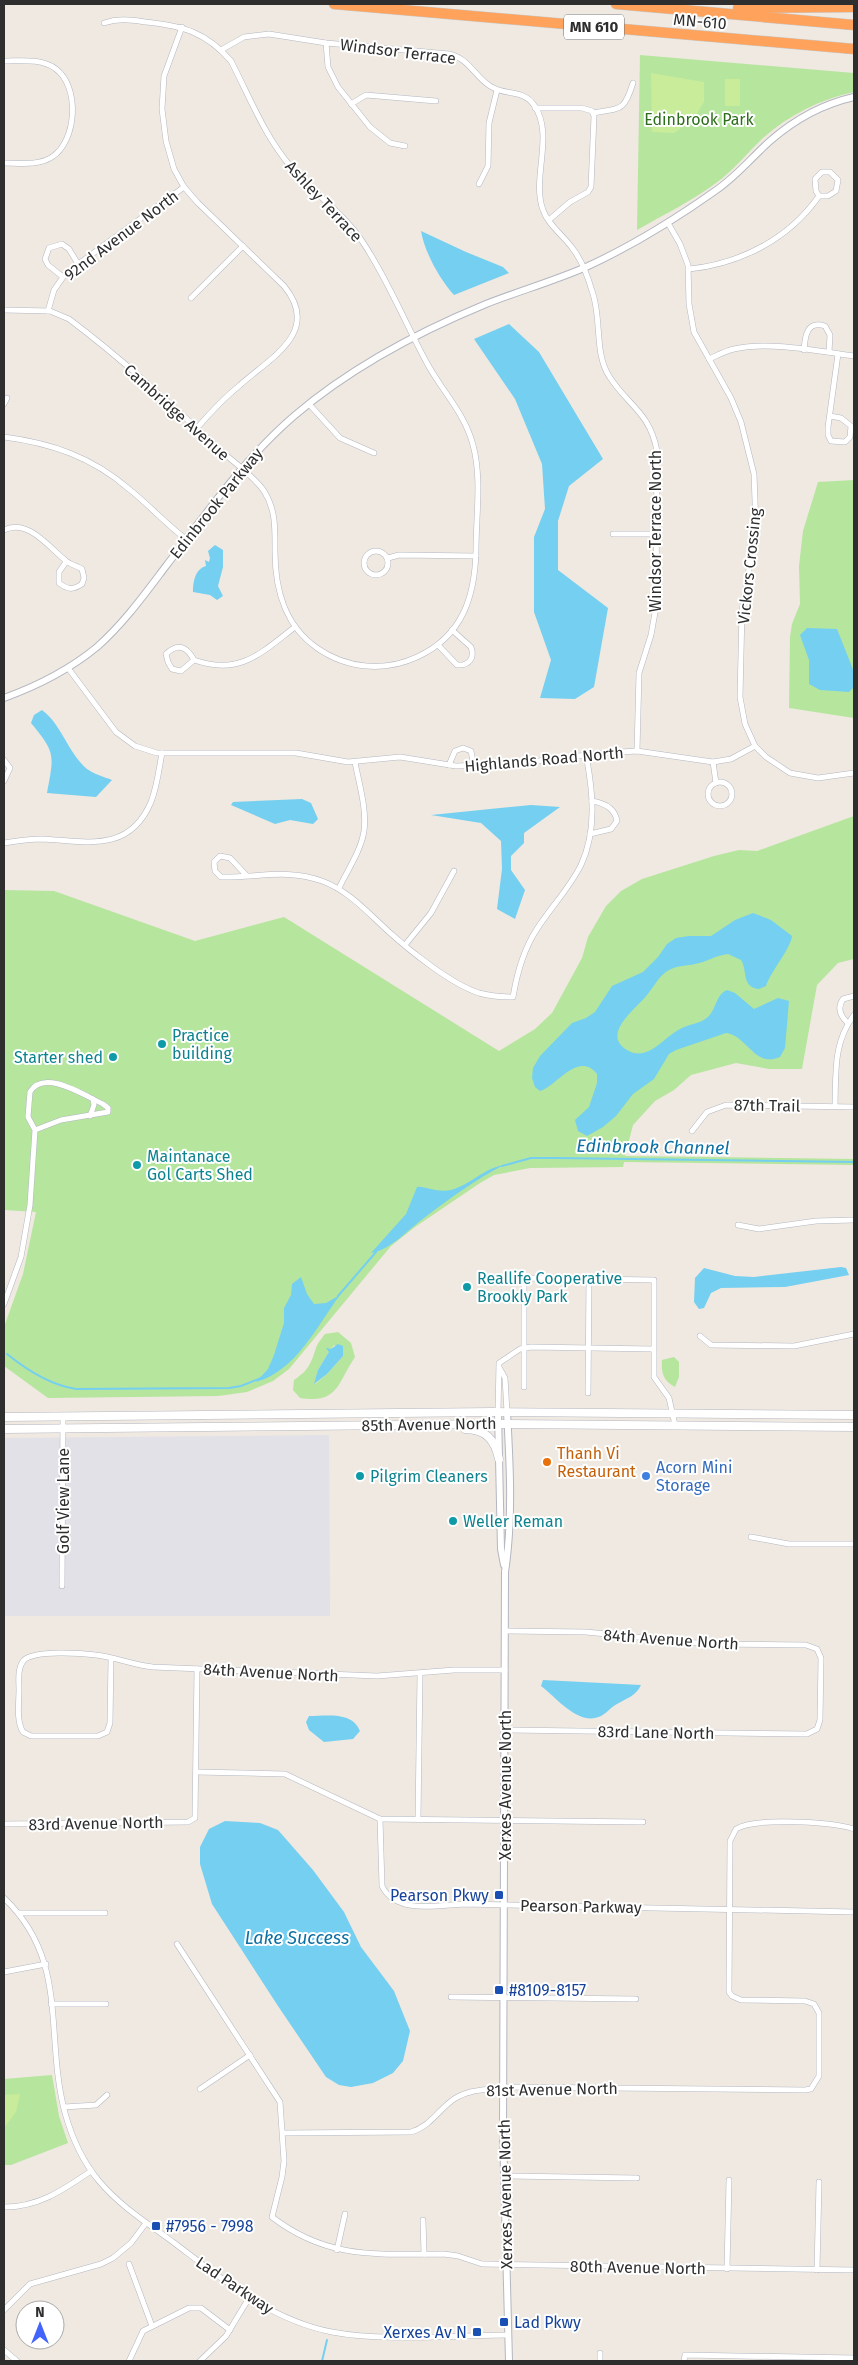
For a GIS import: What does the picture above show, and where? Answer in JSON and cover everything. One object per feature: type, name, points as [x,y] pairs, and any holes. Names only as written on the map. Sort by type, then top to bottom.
[{"type":"highway","name":"MN-610","points":[[334,4],[854,50]]},
{"type":"highway","name":"MN-610","points":[[616,4],[854,25]]},
{"type":"highway","points":[[674,4],[747,9],[854,7]]},
{"type":"main road","name":"85th Avenue North","points":[[4,1417],[502,1412],[854,1415]]},
{"type":"main road","name":"85th Avenue North","points":[[4,1429],[424,1424],[854,1427]]},
{"type":"main road","points":[[424,1424],[441,1429],[478,1430],[493,1440],[500,1459]]},
{"type":"street","name":"Ashley Terrace","points":[[104,23],[116,19],[182,27],[211,41],[222,50],[231,61],[278,150],[304,182],[339,213],[364,244],[440,386],[462,416],[473,445],[477,476],[474,584],[464,613],[438,645]]},
{"type":"street","points":[[182,27],[164,76],[162,109],[169,156],[184,186],[290,294],[297,314],[296,325],[290,340],[280,352],[240,384],[196,428]]},
{"type":"street","name":"Windsor Terrace","points":[[222,50],[244,37],[269,34],[326,43],[457,56],[470,64],[489,86],[497,90],[523,96],[535,108]]},
{"type":"street","points":[[326,43],[328,67],[338,87],[351,104],[370,127],[390,143],[405,146]]},
{"type":"street","points":[[4,61],[31,61],[57,70],[65,80],[71,100],[69,135],[59,152],[42,162],[4,164]]},
{"type":"street","points":[[583,268],[574,250],[544,213],[540,197],[542,129],[535,108],[582,108],[593,113],[620,108],[626,104],[633,83]]},
{"type":"street","points":[[479,184],[488,166],[489,123],[497,90]]},
{"type":"street","points":[[351,104],[366,95],[436,101]]},
{"type":"street","name":"Edinbrook Parkway","points":[[4,698],[38,684],[68,668],[96,648],[130,614],[240,469],[280,429],[309,404],[349,375],[413,338],[487,304],[583,268],[621,250],[668,223],[720,187],[772,139],[790,126],[818,110],[854,97]]},
{"type":"street","points":[[549,220],[570,202],[588,192],[592,187],[593,113]]},
{"type":"street","points":[[689,269],[717,265],[754,252],[787,230],[802,217],[819,196],[833,194],[839,185],[838,180],[830,172],[822,172],[815,180],[816,191],[819,196]]},
{"type":"street","name":"92nd Avenue North","points":[[48,311],[54,290],[63,277],[184,186]]},
{"type":"street","name":"Vickors Crossing","points":[[668,223],[680,244],[689,269],[690,318],[694,332],[731,398],[741,422],[754,474],[756,527],[742,611],[740,696],[745,724],[755,746]]},
{"type":"street","points":[[63,277],[45,259],[49,248],[62,244],[69,249],[78,264]]},
{"type":"street","points":[[191,298],[243,246]]},
{"type":"street","name":"Windsor Terrace North","points":[[583,268],[596,301],[604,367],[614,383],[645,418],[655,440],[658,463],[656,607],[651,635],[639,673],[637,751]]},
{"type":"street","name":"Cambridge Avenue","points":[[4,310],[48,311],[60,314],[78,325],[263,489],[270,504],[275,527],[276,581],[285,611],[295,627],[316,647],[329,655],[358,665],[374,667],[406,662],[438,645]]},
{"type":"street","points":[[804,350],[806,332],[813,325],[819,324],[824,326],[830,335],[829,352]]},
{"type":"street","points":[[709,359],[725,351],[745,347],[829,352],[854,356]]},
{"type":"street","points":[[830,416],[841,418],[851,426],[850,437],[845,442],[831,441],[828,435],[830,416],[838,354]]},
{"type":"street","points":[[4,404],[7,398]]},
{"type":"street","points":[[309,404],[340,438],[374,453]]},
{"type":"street","points":[[4,438],[44,443],[90,461],[130,489],[186,539]]},
{"type":"street","points":[[4,530],[14,527],[31,533],[52,547],[66,562],[82,569],[84,578],[82,584],[74,589],[66,588],[60,583],[60,572],[66,562]]},
{"type":"street","points":[[613,534],[657,534]]},
{"type":"street","points":[[371,552],[383,552],[388,558],[387,570],[380,575],[372,574],[366,569],[364,561],[371,552]]},
{"type":"street","points":[[388,558],[399,555],[476,556]]},
{"type":"street","points":[[194,660],[181,671],[172,669],[166,654],[172,648],[181,646],[189,650],[194,660],[209,665],[222,666],[241,663],[258,655],[295,627]]},
{"type":"street","points":[[438,645],[457,665],[467,664],[470,661],[472,656],[471,647],[452,630]]},
{"type":"street","name":"Highlands Road North","points":[[68,668],[116,732],[135,746],[162,753],[296,753],[334,761],[355,762],[400,757],[449,765],[474,766],[637,751],[713,762],[731,759],[755,746]]},
{"type":"street","points":[[755,746],[777,766],[804,777],[834,778],[854,772]]},
{"type":"street","points":[[449,765],[455,751],[463,748],[468,749],[473,754],[474,766]]},
{"type":"street","points":[[4,843],[39,839],[90,843],[110,840],[127,831],[137,823],[151,802],[162,753]]},
{"type":"street","points":[[247,876],[230,858],[220,856],[214,862],[215,871],[221,877],[247,876],[277,872],[309,876],[339,888],[352,897],[405,945],[469,988],[488,995],[513,997],[521,960],[528,944],[581,865],[590,834],[592,801],[586,755]]},
{"type":"street","points":[[4,760],[10,768],[4,781]]},
{"type":"street","points":[[339,888],[357,852],[364,832],[363,810],[355,762]]},
{"type":"street","points":[[713,762],[716,783]]},
{"type":"street","points":[[716,783],[727,784],[732,794],[728,803],[721,807],[710,802],[708,795],[710,788],[716,783]]},
{"type":"street","points":[[590,834],[611,829],[617,821],[616,815],[609,807],[592,801]]},
{"type":"street","points":[[405,945],[431,913],[454,871]]},
{"type":"street","points":[[848,1023],[843,1018],[840,1007],[843,999],[854,996]]},
{"type":"street","points":[[836,1106],[837,1053],[848,1023],[854,1014]]},
{"type":"street","points":[[4,1304],[18,1270],[25,1240],[31,1198],[35,1130],[28,1117],[30,1092],[37,1085],[54,1082],[107,1106],[108,1112],[60,1120],[35,1130]]},
{"type":"street","points":[[90,1116],[94,1105],[93,1099]]},
{"type":"street","name":"87th Trail","points":[[692,1131],[707,1112],[726,1105],[854,1107]]},
{"type":"street","points":[[738,1225],[759,1229],[816,1221],[854,1220]]},
{"type":"street","points":[[524,1387],[524,1278],[654,1280],[654,1377],[669,1398],[671,1414],[675,1425]]},
{"type":"street","points":[[588,1393],[589,1279]]},
{"type":"street","points":[[700,1336],[711,1345],[794,1346],[854,1334]]},
{"type":"street","points":[[524,1348],[653,1349]]},
{"type":"street","name":"Xerxes Avenue North","points":[[509,2361],[503,2087],[505,1572],[509,1549],[511,1494],[499,1366],[524,1348]]},
{"type":"street","name":"Golf View Lane","points":[[62,1416],[62,1586]]},
{"type":"street","name":"Xerxes Avenue North","points":[[503,1424],[500,1459],[501,1549],[505,1572]]},
{"type":"street","points":[[751,1537],[789,1544],[854,1544]]},
{"type":"street","name":"84th Avenue North","points":[[505,1631],[586,1632],[707,1644],[806,1645],[817,1649],[821,1658],[820,1720],[817,1729],[807,1734]]},
{"type":"street","name":"84th Avenue North","points":[[111,1658],[110,1723],[107,1732],[98,1736],[31,1736],[26,1735],[20,1728],[19,1674],[24,1660],[38,1654],[96,1655],[111,1658],[141,1666],[346,1676],[420,1674],[454,1670],[505,1670]]},
{"type":"street","points":[[198,1669],[196,1772],[284,1774],[380,1819],[643,1822]]},
{"type":"street","points":[[418,1819],[420,1674]]},
{"type":"street","name":"83rd Lane North","points":[[505,1730],[807,1734]]},
{"type":"street","name":"83rd Avenue North","points":[[4,1824],[188,1822],[195,1818],[196,1814],[196,1772]]},
{"type":"street","name":"Pearson Parkway","points":[[380,1819],[381,1880],[384,1891],[406,1905],[504,1905],[854,1912]]},
{"type":"street","points":[[729,1910],[729,1847],[736,1829],[748,1824],[826,1824],[854,1829]]},
{"type":"street","name":"Lad Parkway","points":[[4,1898],[19,1913],[35,1936],[46,1964],[64,2107],[72,2135],[91,2170],[112,2195],[146,2223],[249,2298],[287,2318],[332,2332],[378,2336],[508,2335]]},
{"type":"street","name":"81st Avenue North","points":[[283,2134],[411,2132],[427,2125],[449,2103],[464,2094],[503,2087],[805,2090],[816,2084],[819,2076],[818,2008],[814,2004],[805,2001],[741,2000],[732,1996],[728,1988],[729,1910]]},
{"type":"street","points":[[19,1913],[106,1913]]},
{"type":"street","points":[[177,1944],[280,2102],[283,2134]]},
{"type":"street","points":[[4,1972],[46,1964]]},
{"type":"street","points":[[451,1997],[636,1999]]},
{"type":"street","points":[[52,2004],[106,2004]]},
{"type":"street","points":[[200,2089],[250,2055]]},
{"type":"street","points":[[64,2107],[96,2105],[107,2095]]},
{"type":"street","name":"80th Avenue North","points":[[283,2134],[282,2177],[272,2217],[303,2238],[337,2250],[358,2254],[458,2256],[482,2264],[854,2270]]},
{"type":"street","points":[[4,2207],[26,2206],[50,2197],[91,2170]]},
{"type":"street","points":[[504,2176],[637,2178]]},
{"type":"street","points":[[727,2269],[729,2180]]},
{"type":"street","points":[[817,2270],[819,2182]]},
{"type":"street","points":[[337,2250],[345,2214]]},
{"type":"street","points":[[423,2220],[424,2254]]},
{"type":"street","points":[[4,2310],[30,2284],[101,2264],[113,2258],[131,2243],[146,2223]]},
{"type":"street","points":[[129,2264],[152,2326]]},
{"type":"street","points":[[200,2361],[230,2330],[249,2298]]},
{"type":"street","points":[[129,2361],[143,2331],[195,2308],[201,2308],[230,2330]]},
{"type":"street","points":[[4,2350],[17,2361]]},
{"type":"street","points":[[600,2353],[600,2361]]},
{"type":"street","points":[[684,2358],[854,2358]]},
{"type":"shaded area","points":[[329,1435],[330,1616],[4,1616],[4,1438]]},
{"type":"green space","name":"Edinbrook Park","points":[[640,55],[854,73],[854,92],[830,99],[795,115],[763,138],[735,167],[707,190],[637,230]]},
{"type":"green space","points":[[651,73],[704,82],[704,102],[693,120],[674,133],[652,132]]},
{"type":"green space","points":[[725,79],[740,79],[740,106],[725,106]]},
{"type":"green space","points":[[854,480],[854,718],[789,708],[790,637],[792,624],[800,604],[799,566],[803,531],[818,482]]},
{"type":"green space","points":[[854,816],[854,959],[838,963],[817,985],[802,1069],[769,1069],[736,1063],[691,1075],[674,1090],[655,1101],[633,1125],[625,1156],[854,1159],[854,1165],[624,1162],[623,1167],[530,1168],[494,1175],[415,1227],[391,1246],[289,1369],[273,1381],[247,1392],[218,1396],[48,1398],[4,1366],[4,1327],[23,1274],[36,1212],[4,1210],[4,890],[54,891],[195,941],[284,917],[499,1051],[535,1029],[552,1013],[582,958],[588,937],[606,906],[621,891],[642,879],[714,856],[739,850],[757,851]]},
{"type":"green space","points":[[338,1332],[351,1343],[355,1357],[340,1383],[329,1395],[313,1399],[300,1398],[293,1390],[294,1380],[309,1366],[317,1345],[325,1334]],"holes":[[[334,1345],[343,1356],[327,1374],[315,1384],[318,1370]]]},
{"type":"green space","points":[[674,1357],[679,1362],[679,1377],[675,1387],[665,1379],[662,1364],[662,1360]]},
{"type":"green space","points":[[52,2075],[59,2116],[68,2143],[11,2165],[4,2165],[4,2079]]},
{"type":"green space","points":[[20,2094],[16,2112],[4,2128],[4,2095]]},
{"type":"water","points":[[421,231],[503,267],[509,273],[454,295],[433,265]]},
{"type":"water","points":[[509,324],[539,352],[603,459],[569,486],[558,521],[558,570],[608,608],[594,687],[575,699],[540,698],[551,660],[534,612],[534,537],[545,509],[542,464],[515,399],[474,339]]},
{"type":"water","points":[[215,545],[223,550],[223,567],[218,586],[223,596],[217,600],[210,595],[193,592],[195,576],[199,570],[206,566],[205,560],[209,562],[208,551]]},
{"type":"water","points":[[807,628],[837,629],[854,672],[854,687],[849,692],[820,690],[809,684],[809,660],[800,635]]},
{"type":"water","points":[[42,710],[55,723],[75,755],[87,769],[112,780],[96,797],[47,793],[52,762],[51,755],[45,741],[31,723],[34,715]]},
{"type":"water","points":[[302,799],[311,803],[318,819],[313,824],[290,820],[275,824],[231,805],[233,802]]},
{"type":"water","points":[[531,805],[560,807],[524,833],[524,843],[511,856],[511,870],[525,890],[515,919],[497,909],[502,869],[501,841],[481,823],[431,815]]},
{"type":"water","points":[[753,913],[771,920],[792,936],[788,947],[766,986],[759,989],[753,988],[747,982],[741,960],[728,954],[699,963],[676,967],[662,975],[623,1021],[617,1036],[620,1044],[627,1050],[634,1053],[648,1051],[680,1029],[708,1017],[718,998],[727,990],[735,993],[754,1009],[778,998],[789,1001],[785,1048],[780,1057],[771,1059],[757,1055],[734,1035],[726,1033],[676,1050],[669,1054],[654,1079],[633,1094],[616,1116],[603,1127],[587,1136],[578,1131],[575,1120],[589,1107],[597,1083],[597,1074],[590,1068],[582,1066],[575,1068],[540,1091],[535,1087],[532,1078],[533,1068],[540,1056],[572,1023],[586,1018],[595,1012],[612,986],[643,972],[658,957],[667,944],[676,938],[711,936],[735,920]]},
{"type":"water","points":[[504,1165],[453,1197],[392,1244],[371,1253],[406,1214],[417,1187],[440,1191],[451,1190],[458,1188],[490,1169]]},
{"type":"water","points":[[704,1268],[735,1276],[754,1277],[846,1268],[849,1275],[785,1287],[721,1288],[711,1293],[704,1308],[699,1309],[694,1302],[695,1278]]},
{"type":"water","points":[[301,1277],[307,1294],[314,1304],[326,1303],[340,1295],[294,1358],[283,1368],[256,1382],[268,1369],[274,1355],[284,1323],[284,1308],[291,1295],[292,1284]]},
{"type":"water","points":[[338,1344],[343,1346],[343,1356],[327,1374],[314,1384],[318,1370],[329,1352],[326,1348],[331,1349]]},
{"type":"water","points":[[543,1680],[641,1685],[637,1692],[601,1716],[585,1718],[569,1710],[541,1686]]},
{"type":"water","points":[[331,1715],[345,1717],[351,1720],[360,1731],[353,1739],[324,1742],[309,1730],[306,1722],[309,1716]]},
{"type":"water","name":"Lake Success","points":[[225,1821],[260,1823],[278,1830],[313,1870],[344,1912],[361,1947],[394,1991],[410,2031],[403,2061],[393,2073],[373,2083],[351,2087],[339,2085],[326,2077],[278,2006],[212,1904],[200,1864],[200,1847],[209,1829]]},
{"type":"waterway","name":"Edinbrook Channel","points":[[502,1166],[531,1158],[854,1162]]},
{"type":"waterway","name":"Edinbrook Channel","points":[[338,1296],[376,1252]]},
{"type":"waterway","name":"Edinbrook Channel","points":[[7,1354],[40,1376],[57,1384],[76,1389],[229,1388],[241,1386],[261,1378]]},
{"type":"waterway","points":[[322,2361],[327,2340]]},
{"type":"place","name":"Practice building","points":[[162,1044]]},
{"type":"place","name":"Starter shed","points":[[113,1057]]},
{"type":"place","name":"Maintanace Gol Carts Shed","points":[[137,1165]]},
{"type":"place","name":"Reallife Cooperative Brookly Park","points":[[467,1287]]},
{"type":"place","name":"Thanh Vi Restaurant","points":[[547,1462]]},
{"type":"place","name":"Pilgrim Cleaners","points":[[360,1476]]},
{"type":"place","name":"Acorn Mini Storage","points":[[646,1476]]},
{"type":"place","name":"Weller Reman","points":[[453,1521]]},
{"type":"place","name":"Pearson Pkwy","points":[[499,1895]]},
{"type":"place","name":"#8109-8157","points":[[499,1990]]},
{"type":"place","name":"#7956 - 7998","points":[[156,2226]]},
{"type":"place","name":"Lad Pkwy","points":[[504,2322]]},
{"type":"place","name":"Xerxes Av N","points":[[477,2332]]}]
